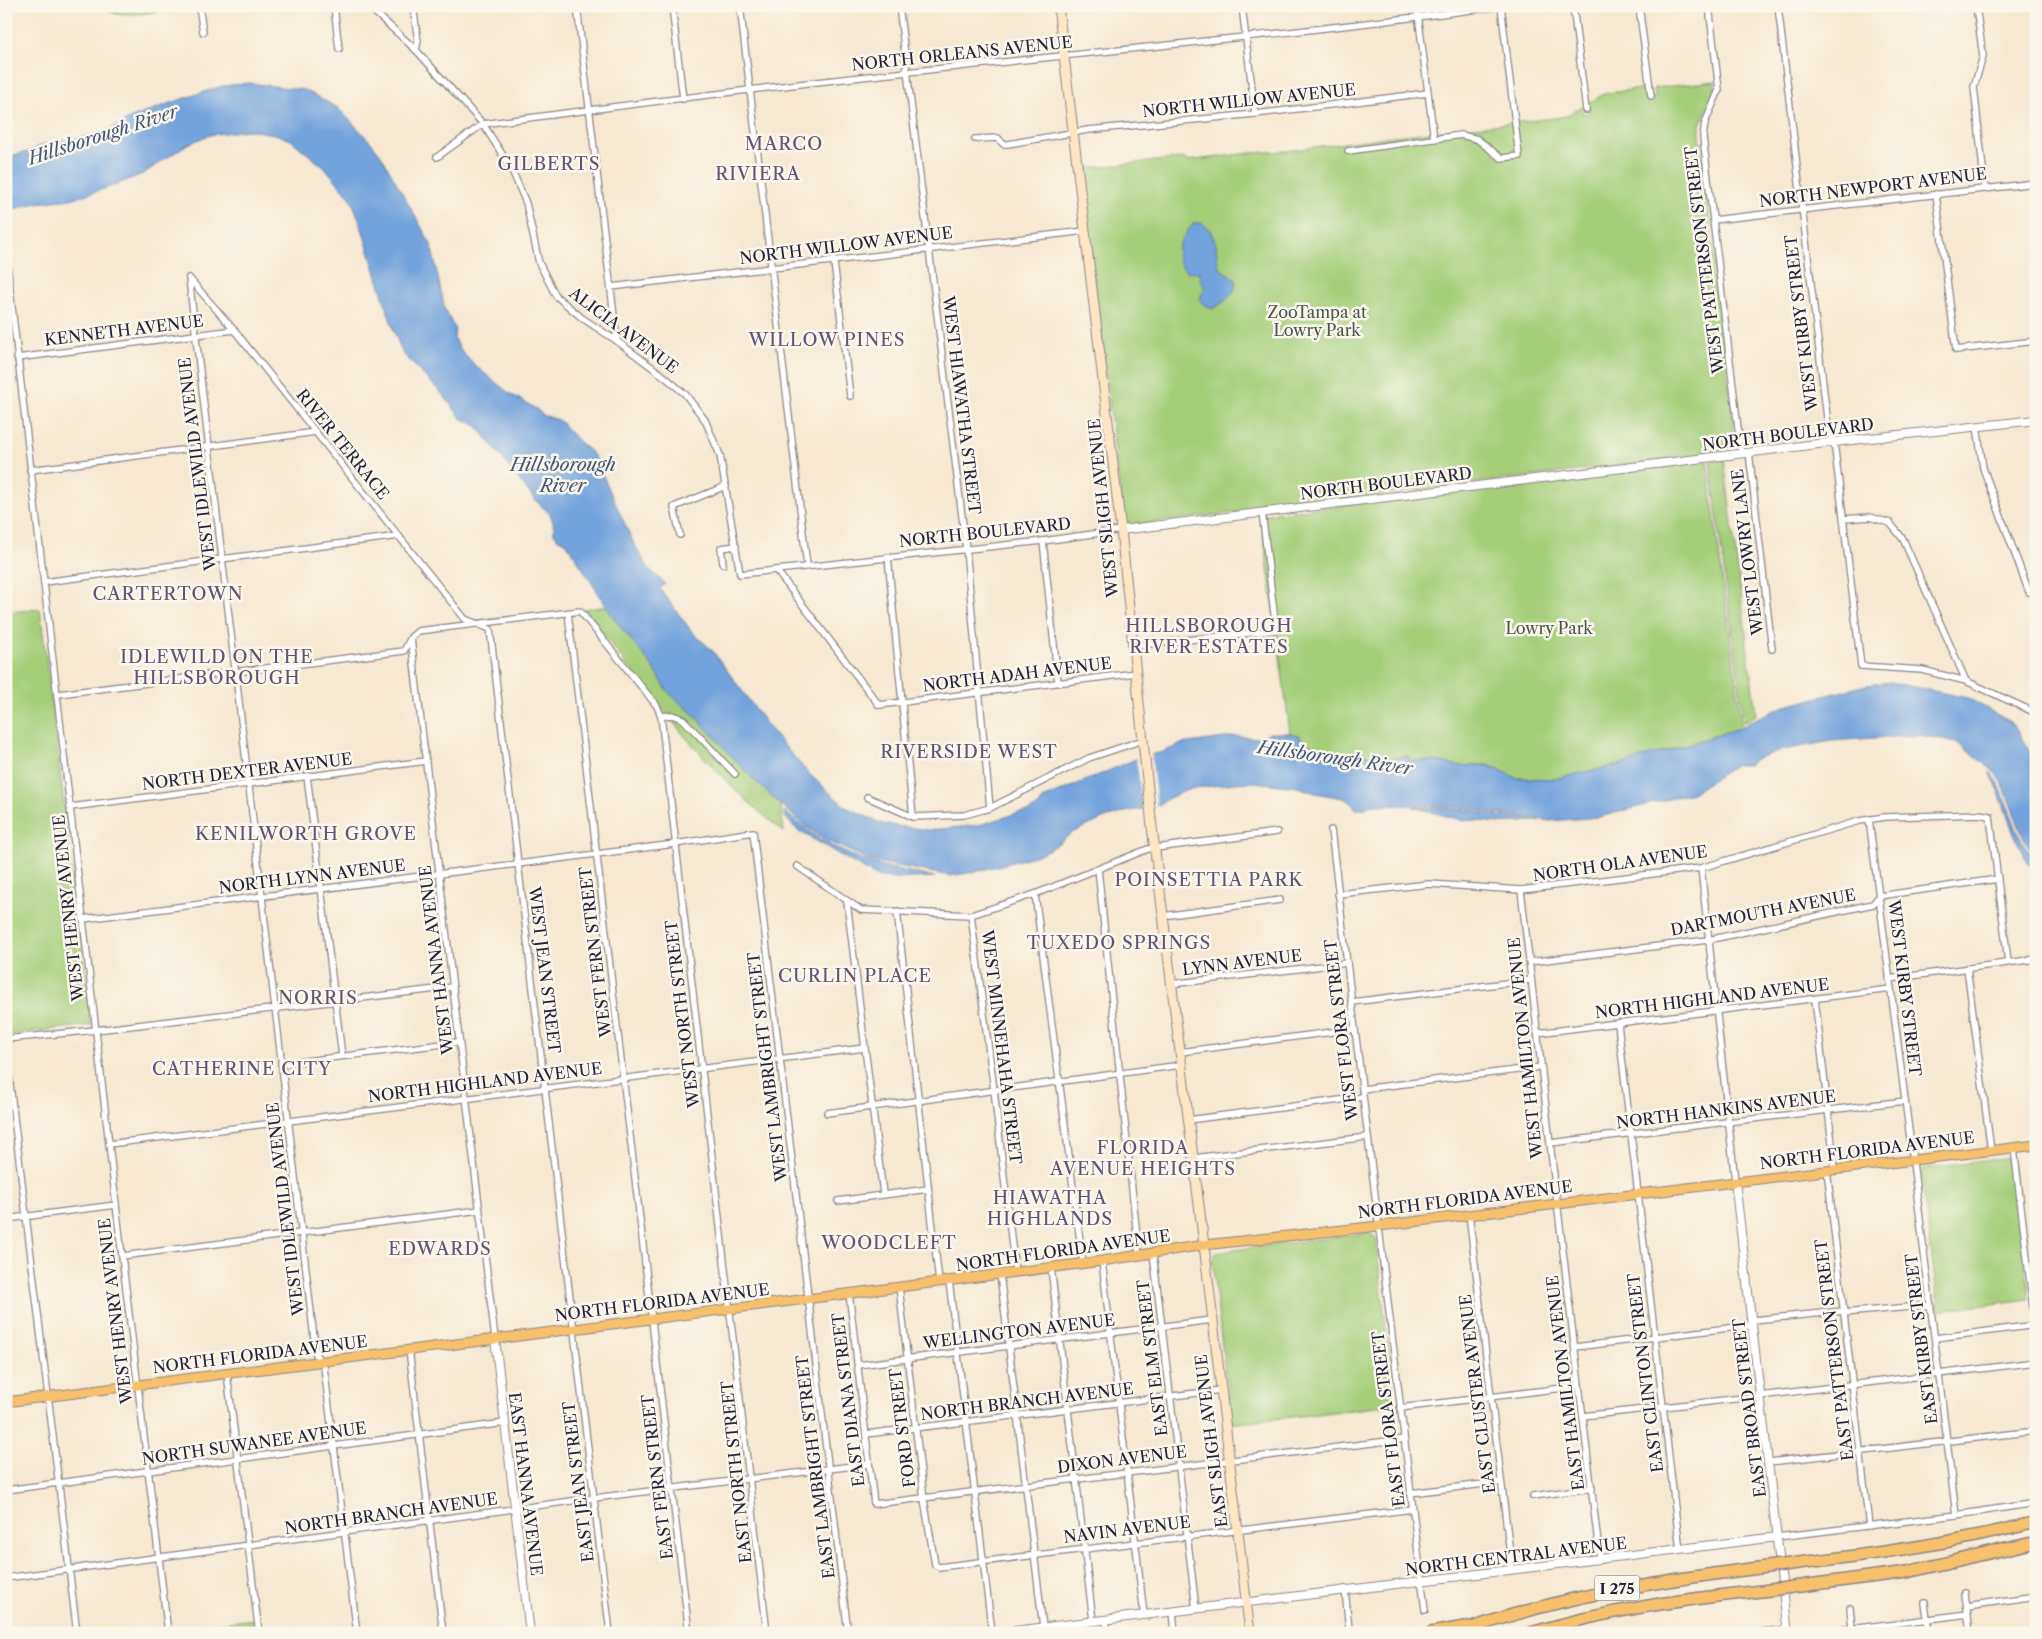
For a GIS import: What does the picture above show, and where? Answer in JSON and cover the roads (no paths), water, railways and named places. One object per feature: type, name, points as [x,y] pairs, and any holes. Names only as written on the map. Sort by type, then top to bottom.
[{"type":"highway","name":"I 275","points":[[1458,1633],[1548,1604],[1621,1588],[1935,1544],[2036,1522]]},
{"type":"highway","name":"I 275","points":[[1532,1633],[1596,1616],[1637,1608],[1907,1572],[2036,1542]]},
{"type":"highway","points":[[1430,1633],[1479,1625]]},
{"type":"main road","name":"WEST SLIGH AVENUE","points":[[1058,6],[1121,530],[1152,827],[1204,1245]]},
{"type":"main road","name":"NORTH FLORIDA AVENUE","points":[[6,1402],[1083,1264],[1204,1245],[1379,1226],[2036,1145]]},
{"type":"main road","name":"EAST SLIGH AVENUE","points":[[1204,1245],[1236,1530],[1250,1633]]},
{"type":"street","points":[[199,6],[203,32]]},
{"type":"street","points":[[334,6],[339,49]]},
{"type":"street","name":"ALICIA AVENUE","points":[[368,6],[416,50],[483,124],[511,168],[526,203],[539,263],[556,296],[582,318],[617,341],[685,394],[705,420],[720,456],[740,574]]},
{"type":"street","points":[[413,6],[418,41],[416,50]]},
{"type":"street","points":[[576,6],[617,341]]},
{"type":"street","points":[[672,6],[683,99]]},
{"type":"street","points":[[740,6],[807,566]]},
{"type":"street","name":"WEST HIAWATHA STREET","points":[[899,6],[966,549],[990,808]]},
{"type":"street","points":[[1242,6],[1255,114]]},
{"type":"street","points":[[1417,6],[1434,139]]},
{"type":"street","points":[[1348,152],[1461,135],[1477,139],[1501,158],[1519,156],[1501,6]]},
{"type":"street","name":"NORTH ORLEANS AVENUE","points":[[437,157],[483,124],[590,109],[907,72],[1064,57],[1501,6]]},
{"type":"street","points":[[1573,6],[1586,110]]},
{"type":"street","points":[[1639,6],[1652,96]]},
{"type":"street","name":"WEST PATTERSON STREET","points":[[1709,6],[1719,90],[1705,123],[1703,137],[1745,453]]},
{"type":"street","name":"WEST KIRBY STREET","points":[[1778,6],[1829,434],[1834,442],[1861,666],[1922,670],[1966,681]]},
{"type":"street","points":[[1976,6],[1983,56],[1974,87],[1985,188]]},
{"type":"street","name":"NORTH WILLOW AVENUE","points":[[975,139],[998,138],[1003,144],[1008,144],[1073,133],[1428,93]]},
{"type":"street","name":"NORTH NEWPORT AVENUE","points":[[1713,220],[2036,183]]},
{"type":"street","points":[[1936,194],[1956,350],[2036,341]]},
{"type":"street","name":"NORTH WILLOW AVENUE","points":[[611,287],[1085,231]]},
{"type":"street","name":"WEST HENRY AVENUE","points":[[6,255],[9,301],[58,694],[137,1385],[168,1633]]},
{"type":"street","points":[[834,262],[850,396]]},
{"type":"street","name":"RIVER TERRACE","points":[[189,278],[234,330],[464,618],[478,624]]},
{"type":"street","name":"WEST IDLEWILD AVENUE","points":[[189,278],[316,1355],[324,1367],[357,1633]]},
{"type":"street","name":"KENNETH AVENUE","points":[[17,358],[234,330]]},
{"type":"street","name":"NORTH BOULEVARD","points":[[740,574],[1042,541],[1834,442],[2036,420]]},
{"type":"street","points":[[1978,426],[1983,468],[2029,592]]},
{"type":"street","points":[[30,470],[316,432]]},
{"type":"street","name":"WEST LOWRY LANE","points":[[1745,453],[1772,649]]},
{"type":"street","points":[[680,535],[674,507],[726,486]]},
{"type":"street","points":[[1133,646],[1276,630],[1262,512]]},
{"type":"street","points":[[1844,519],[1870,517],[1890,523],[1903,539],[1966,681],[2036,713]]},
{"type":"street","points":[[44,582],[399,536]]},
{"type":"street","points":[[1042,541],[1058,682]]},
{"type":"street","points":[[724,564],[721,548],[736,546]]},
{"type":"street","points":[[888,557],[913,817]]},
{"type":"street","points":[[776,570],[879,704],[901,702]]},
{"type":"street","points":[[58,694],[404,651],[411,637],[418,631],[580,611],[652,699],[661,716],[672,715],[683,719],[735,774]]},
{"type":"street","name":"WEST FERN STREET","points":[[568,613],[652,1318]]},
{"type":"street","name":"WEST JEAN STREET","points":[[478,624],[490,629],[574,1328]]},
{"type":"street","name":"WEST HANNA AVENUE","points":[[411,637],[495,1338]]},
{"type":"street","name":"NORTH ADAH AVENUE","points":[[901,702],[1136,673]]},
{"type":"street","name":"WEST NORTH STREET","points":[[661,716],[730,1308]]},
{"type":"street","points":[[867,797],[913,817],[964,815],[990,808],[1089,758],[1143,742]]},
{"type":"street","name":"NORTH DEXTER AVENUE","points":[[71,807],[426,762]]},
{"type":"street","points":[[307,776],[342,1056]]},
{"type":"street","name":"NORTH OLA AVENUE","points":[[1338,894],[1429,884],[1521,890],[1701,868],[1869,819],[1979,814],[1990,816],[1998,879]]},
{"type":"street","name":"WEST KIRBY STREET","points":[[1869,819],[1913,1160]]},
{"type":"street","name":"WEST FLORA STREET","points":[[1331,830],[1379,1226]]},
{"type":"street","name":"NORTH LYNN AVENUE","points":[[83,919],[675,844],[753,832]]},
{"type":"street","name":"WEST LAMBRIGHT STREET","points":[[753,832],[809,1298]]},
{"type":"street","points":[[797,866],[861,910],[971,915],[1035,894],[1155,847],[1277,832]]},
{"type":"street","points":[[1701,868],[1735,1181]]},
{"type":"street","points":[[1098,870],[1139,1255]]},
{"type":"street","points":[[1998,879],[2008,962]]},
{"type":"street","name":"DARTMOUTH AVENUE","points":[[1529,962],[1708,940],[1873,904],[1879,896],[1998,879]]},
{"type":"street","name":"WEST HAMILTON AVENUE","points":[[1521,890],[1557,1203]]},
{"type":"street","points":[[1035,894],[1083,1264]]},
{"type":"street","points":[[1163,916],[1280,900]]},
{"type":"street","points":[[847,902],[883,1194]]},
{"type":"street","points":[[897,911],[939,1282]]},
{"type":"street","name":"WEST MINNEHAHA STREET","points":[[971,915],[1015,1272]]},
{"type":"street","points":[[1890,979],[2036,959]]},
{"type":"street","name":"LYNN AVENUE","points":[[1171,984],[1347,963]]},
{"type":"street","points":[[1968,968],[1991,1151]]},
{"type":"street","points":[[1352,1002],[1531,980]]},
{"type":"street","points":[[6,1038],[96,1030],[453,987]]},
{"type":"street","name":"NORTH HIGHLAND AVENUE","points":[[1537,1033],[1891,990]]},
{"type":"street","points":[[1815,999],[1828,1110],[1831,1170]]},
{"type":"street","name":"EAST CLINTON STREET","points":[[1618,1024],[1680,1550]]},
{"type":"street","points":[[1180,1052],[1355,1030]]},
{"type":"street","points":[[281,1064],[459,1042]]},
{"type":"street","name":"NORTH HIGHLAND AVENUE","points":[[109,1144],[864,1048]]},
{"type":"street","points":[[6,1052],[77,1633]]},
{"type":"street","points":[[827,1114],[872,1106],[1181,1065]]},
{"type":"street","points":[[1362,1089],[1541,1067]]},
{"type":"street","points":[[1188,1120],[1363,1096]]},
{"type":"street","name":"NORTH HANKINS AVENUE","points":[[1550,1144],[1905,1100]]},
{"type":"street","points":[[1193,1158],[1368,1137]]},
{"type":"street","points":[[2014,1148],[2036,1333]]},
{"type":"street","name":"EAST KIRBY STREET","points":[[1913,1160],[1956,1515]]},
{"type":"street","name":"EAST PATTERSON STREET","points":[[1831,1170],[1844,1312],[1869,1526]]},
{"type":"street","name":"EAST BROAD STREET","points":[[1735,1181],[1788,1631]]},
{"type":"street","points":[[838,1201],[928,1189]]},
{"type":"street","name":"EAST HAMILTON AVENUE","points":[[1557,1203],[1600,1560]]},
{"type":"street","points":[[6,1219],[116,1205]]},
{"type":"street","points":[[122,1256],[479,1210]]},
{"type":"street","name":"EAST CLUSTER AVENUE","points":[[1469,1214],[1512,1570]]},
{"type":"street","name":"EAST FLORA STREET","points":[[1379,1226],[1425,1610]]},
{"type":"street","name":"EAST ELM STREET","points":[[1153,1253],[1196,1608]]},
{"type":"street","points":[[1102,1261],[1144,1615]]},
{"type":"street","points":[[1051,1267],[1094,1621]]},
{"type":"street","points":[[1000,1274],[1043,1627]]},
{"type":"street","points":[[949,1281],[992,1633]]},
{"type":"street","name":"FORD STREET","points":[[899,1287],[924,1498],[935,1565]]},
{"type":"street","name":"EAST DIANA STREET","points":[[849,1293],[874,1504]]},
{"type":"street","name":"EAST LAMBRIGHT STREET","points":[[809,1298],[848,1633]]},
{"type":"street","points":[[1575,1347],[1753,1322],[1931,1305]]},
{"type":"street","name":"EAST NORTH STREET","points":[[730,1308],[768,1633]]},
{"type":"street","name":"EAST FERN STREET","points":[[652,1318],[689,1633]]},
{"type":"street","name":"WELLINGTON AVENUE","points":[[858,1366],[1212,1320]]},
{"type":"street","points":[[1935,1338],[2035,1325]]},
{"type":"street","name":"EAST JEAN STREET","points":[[574,1328],[610,1633]]},
{"type":"street","name":"EAST HANNA AVENUE","points":[[495,1338],[530,1633]]},
{"type":"street","points":[[409,1349],[443,1633]]},
{"type":"street","points":[[1583,1416],[2036,1362]]},
{"type":"street","points":[[227,1373],[258,1633]]},
{"type":"street","points":[[1400,1408],[1579,1386]]},
{"type":"street","name":"NORTH BRANCH AVENUE","points":[[866,1434],[1221,1390]]},
{"type":"street","name":"NORTH SUWANEE AVENUE","points":[[6,1490],[505,1422]]},
{"type":"street","points":[[1769,1462],[2036,1431]]},
{"type":"street","name":"DIXON AVENUE","points":[[874,1504],[1404,1439]]},
{"type":"street","name":"NORTH BRANCH AVENUE","points":[[6,1578],[248,1547],[594,1498],[869,1464]]},
{"type":"street","points":[[1410,1493],[1501,1482]]},
{"type":"street","points":[[1533,1496],[1592,1488]]},
{"type":"street","name":"NORTH CENTRAL AVENUE","points":[[998,1633],[1345,1589],[1680,1550],[1956,1515],[2036,1502]]},
{"type":"street","name":"NAVIN AVENUE","points":[[935,1565],[939,1567],[984,1562],[1413,1509]]},
{"type":"street","points":[[1345,1589],[1349,1630]]},
{"type":"street","points":[[1965,1593],[1970,1633]]},
{"type":"street","points":[[1967,1606],[2036,1596]]},
{"type":"street","points":[[1925,1603],[1929,1633]]},
{"type":"street","points":[[1850,1608],[1852,1628]]},
{"type":"street","points":[[1172,1612],[1175,1633]]},
{"type":"street","points":[[1819,1633],[1852,1628],[1860,1630],[1927,1618],[1968,1614]]},
{"type":"street","points":[[1106,1620],[1108,1633]]},
{"type":"street","points":[[1753,1633],[1788,1631]]},
{"type":"water","name":"Hillsborough River","points":[[250,83],[305,90],[338,108],[370,141],[381,155],[431,244],[445,310],[455,329],[454,338],[462,352],[509,393],[538,410],[542,415],[559,420],[593,454],[635,546],[648,567],[665,584],[660,589],[693,633],[712,650],[774,734],[809,774],[846,807],[883,824],[929,830],[979,825],[1018,813],[1028,812],[1039,806],[1043,799],[1140,757],[1163,752],[1181,744],[1238,736],[1256,738],[1270,733],[1290,733],[1300,736],[1302,743],[1332,751],[1342,756],[1364,754],[1376,760],[1385,761],[1409,756],[1408,761],[1434,761],[1461,766],[1486,765],[1516,778],[1554,779],[1628,763],[1646,756],[1666,752],[1742,727],[1782,707],[1866,685],[1890,682],[1968,698],[2009,721],[2016,729],[2030,752],[2036,769],[2036,860],[2023,836],[2001,780],[1991,769],[1956,742],[1920,735],[1831,741],[1779,751],[1755,759],[1750,765],[1736,765],[1692,793],[1600,817],[1550,821],[1449,806],[1371,805],[1363,809],[1356,809],[1351,802],[1343,798],[1315,793],[1298,787],[1253,782],[1235,783],[1190,789],[1167,799],[1158,806],[1105,818],[1072,833],[1052,848],[1038,855],[975,872],[950,876],[872,861],[827,841],[804,826],[748,774],[694,715],[668,692],[653,667],[615,620],[566,542],[558,539],[554,533],[550,514],[535,500],[477,426],[461,418],[443,395],[403,354],[350,197],[327,170],[291,140],[275,134],[248,130],[209,135],[186,145],[143,174],[107,188],[71,199],[37,203],[6,211],[6,157],[28,152],[44,144],[100,134],[129,119],[170,103],[222,86]]},
{"type":"water","points":[[1194,223],[1202,223],[1210,230],[1216,244],[1220,268],[1236,280],[1232,294],[1212,309],[1201,302],[1200,298],[1205,288],[1201,282],[1200,274],[1187,272],[1178,259],[1178,247]]},
{"type":"water","points":[[1990,772],[1998,782],[2020,837],[2036,865],[2036,873],[2016,838]]},
{"type":"water","points":[[1413,807],[1449,808],[1539,821],[1499,823],[1457,819]]},
{"type":"water","points":[[784,811],[819,838],[854,856],[892,868],[935,877],[895,879],[876,876],[797,830],[785,817]]},
{"type":"district","name":"MARCO","points":[[784,144]]},
{"type":"district","name":"GILBERTS","points":[[549,164]]},
{"type":"district","name":"RIVIERA","points":[[758,174]]},
{"type":"district","name":"WILLOW PINES","points":[[827,340]]},
{"type":"district","name":"CARTERTOWN","points":[[168,594]]},
{"type":"district","name":"HILLSBOROUGH RIVER ESTATES","points":[[1209,636]]},
{"type":"district","name":"IDLEWILD ON THE HILLSBOROUGH","points":[[217,668]]},
{"type":"district","name":"RIVERSIDE WEST","points":[[969,752]]},
{"type":"district","name":"KENILWORTH GROVE","points":[[306,834]]},
{"type":"district","name":"POINSETTIA PARK","points":[[1209,880]]},
{"type":"district","name":"TUXEDO SPRINGS","points":[[1119,943]]},
{"type":"district","name":"CURLIN PLACE","points":[[855,976]]},
{"type":"district","name":"NORRIS","points":[[318,998]]},
{"type":"district","name":"CATHERINE CITY","points":[[242,1069]]},
{"type":"district","name":"FLORIDA AVENUE HEIGHTS","points":[[1143,1158]]},
{"type":"district","name":"HIAWATHA HIGHLANDS","points":[[1050,1208]]},
{"type":"district","name":"WOODCLEFT","points":[[889,1243]]},
{"type":"district","name":"EDWARDS","points":[[440,1249]]},
{"type":"park label","name":"ZooTampa at Lowry Park","points":[[1317,321]]},
{"type":"park label","name":"Lowry Park","points":[[1549,628]]}]
